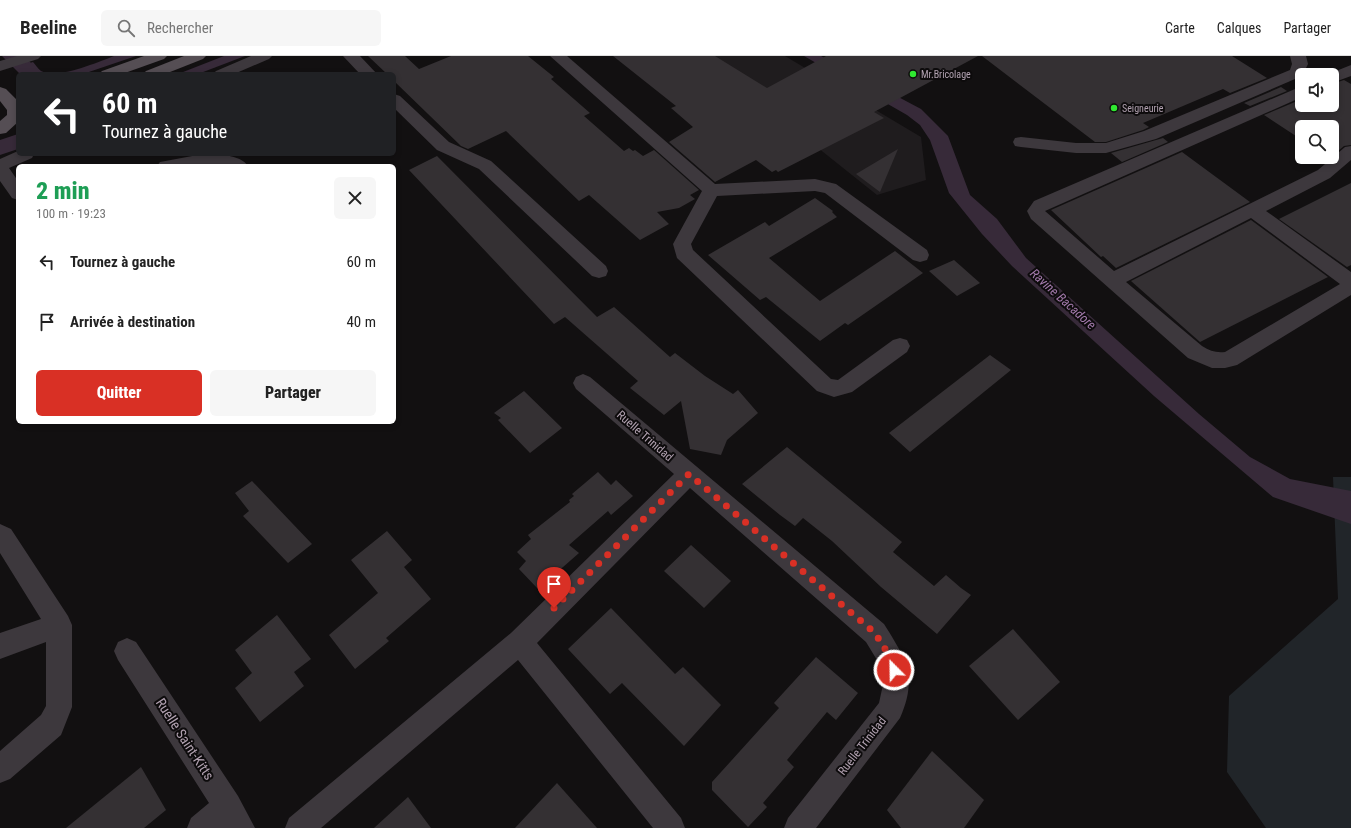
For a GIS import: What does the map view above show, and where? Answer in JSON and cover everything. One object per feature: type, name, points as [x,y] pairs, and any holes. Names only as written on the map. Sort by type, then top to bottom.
[{"type":"main road","points":[[113,72],[159,56]]},
{"type":"main road","points":[[156,72],[198,56]]},
{"type":"main road","points":[[0,85],[16,86]]},
{"type":"main road","points":[[0,92],[16,116],[0,129]]},
{"type":"main road","points":[[0,132],[16,126]]},
{"type":"street","points":[[7,64],[33,56]]},
{"type":"street","points":[[226,72],[264,56]]},
{"type":"street","points":[[351,56],[367,72]]},
{"type":"street","points":[[558,56],[710,190],[815,185],[824,186],[830,188],[920,255]]},
{"type":"street","points":[[1021,142],[1076,148],[1106,148],[1150,135],[1297,73],[1300,64],[1298,56]]},
{"type":"street","points":[[1339,75],[1351,70]]},
{"type":"street","points":[[1295,94],[1040,205],[1036,211],[1039,218],[1203,358],[1218,361],[1230,359],[1351,286]]},
{"type":"street","points":[[396,101],[444,146],[485,165],[599,271]]},
{"type":"street","points":[[1111,281],[1324,174],[1351,151]]},
{"type":"street","points":[[0,165],[21,156]]},
{"type":"street","points":[[174,164],[191,160],[218,160],[232,164]]},
{"type":"street","points":[[0,168],[16,191]]},
{"type":"street","points":[[710,190],[682,244],[684,253],[824,385],[837,389],[845,386],[900,346]]},
{"type":"street","points":[[1252,210],[1351,282]]},
{"type":"street","name":"Ruelle Trinidad","points":[[584,383],[875,633],[892,660],[897,680],[891,709],[798,828]]},
{"type":"street","points":[[298,828],[520,642],[689,474]]},
{"type":"street","points":[[0,768],[51,725],[59,707],[59,625],[1,537]]},
{"type":"street","points":[[0,646],[59,625]]},
{"type":"street","points":[[520,642],[670,828]]},
{"type":"street","name":"Ruelle Saint-Kitts","points":[[127,651],[235,817]]},
{"type":"street","points":[[201,828],[235,817]]},
{"type":"shaded area","points":[[683,56],[785,56],[921,137],[926,180],[877,195],[788,124]]},
{"type":"shaded area","points":[[1333,477],[1351,477],[1351,828],[1266,828],[1227,772],[1229,696],[1338,599]]},
{"type":"water","points":[[114,56],[136,56],[89,72],[67,72]]},
{"type":"water","points":[[224,56],[245,56],[203,72],[183,72]]},
{"type":"water","points":[[804,56],[821,56],[921,109],[948,136],[970,195],[997,219],[1026,258],[1199,414],[1250,457],[1290,479],[1351,491],[1351,524],[1273,497],[1154,396],[1012,266],[982,234],[949,193],[930,140],[920,125],[907,115]]},
{"type":"water","points":[[33,62],[41,71],[44,72],[21,72],[17,67]]},
{"type":"water","points":[[16,137],[16,148],[6,152],[3,142]]},
{"type":"building","points":[[368,56],[405,56],[419,69],[451,56],[528,56],[554,77],[551,79],[590,113],[584,116],[624,151],[629,148],[633,151],[635,150],[643,156],[654,150],[699,190],[690,195],[695,199],[679,208],[657,212],[669,224],[640,240],[589,195],[579,201],[506,131],[468,149],[461,146],[396,83],[396,72],[385,72]]},
{"type":"building","points":[[613,56],[715,56],[767,88],[826,56],[978,56],[874,112],[884,118],[778,172],[776,170],[772,172],[756,160],[715,182],[669,142],[693,127],[671,108],[676,106]]},
{"type":"building","name":"Seigneurie","points":[[982,56],[1232,56],[1267,78],[1230,93],[1223,89],[1143,123],[1149,127],[1143,130],[1106,142],[1095,142]]},
{"type":"building","points":[[1344,80],[1351,84],[1351,145],[1344,146],[1339,150],[1339,120],[1295,120],[1295,135],[1264,115],[1295,102],[1295,112],[1339,112],[1339,82]]},
{"type":"building","points":[[1281,87],[1287,91],[1250,106],[1244,103]]},
{"type":"building","points":[[1163,138],[1168,142],[1122,162],[1111,153]]},
{"type":"building","points":[[898,149],[880,192],[856,174]]},
{"type":"building","points":[[1182,152],[1250,202],[1116,268],[1103,256],[1101,257],[1051,210]]},
{"type":"building","points":[[437,156],[597,317],[614,307],[670,357],[675,353],[705,376],[733,394],[738,390],[758,413],[727,440],[721,455],[690,449],[681,401],[664,415],[630,388],[638,381],[565,317],[554,324],[409,170]]},
{"type":"building","points":[[1351,183],[1351,265],[1347,267],[1279,219]]},
{"type":"building","points":[[815,198],[833,211],[832,212],[837,217],[769,258],[820,301],[895,251],[923,273],[848,325],[845,323],[820,341],[766,297],[760,300],[708,255],[765,222],[769,226]]},
{"type":"building","points":[[1251,220],[1328,277],[1200,342],[1131,281]]},
{"type":"building","points":[[954,260],[980,283],[957,296],[929,271]]},
{"type":"building","points":[[990,355],[1011,370],[910,452],[889,433]]},
{"type":"building","points":[[524,391],[562,428],[530,453],[498,420],[501,418],[494,413]]},
{"type":"building","points":[[787,447],[902,542],[893,552],[934,586],[946,575],[971,595],[937,634],[881,587],[832,541],[803,518],[795,526],[742,484]]},
{"type":"building","points":[[598,472],[611,485],[616,480],[633,496],[611,515],[608,511],[569,545],[579,553],[538,589],[519,569],[526,561],[517,552],[531,539],[528,535],[570,502],[569,500],[574,496],[572,494]]},
{"type":"building","points":[[252,481],[312,544],[288,563],[243,516],[249,511],[235,493]]},
{"type":"building","points":[[387,531],[412,560],[404,567],[431,599],[386,638],[389,641],[355,669],[329,635],[378,593],[351,560]]},
{"type":"building","points":[[691,545],[731,581],[704,608],[664,571]]},
{"type":"building","points":[[611,608],[675,674],[683,667],[721,705],[684,746],[622,683],[610,694],[568,649]]},
{"type":"building","points":[[277,615],[311,659],[294,672],[304,686],[260,722],[235,688],[252,673],[235,650]]},
{"type":"building","points":[[1013,629],[1060,682],[1018,720],[969,666]]},
{"type":"building","points":[[816,657],[858,693],[836,720],[827,712],[787,760],[794,767],[763,803],[767,807],[748,827],[712,790],[712,782],[779,708],[774,703]]},
{"type":"building","points":[[932,751],[984,800],[964,828],[901,828],[887,810]]},
{"type":"building","points":[[141,767],[166,810],[144,828],[66,828]]},
{"type":"building","points":[[557,783],[597,828],[515,828]]},
{"type":"building","points":[[408,797],[431,828],[374,828]]},
{"type":"waterway","points":[[12,56],[30,72]]},
{"type":"waterway","name":"Ravine Bacadore","points":[[0,148],[16,142]]},
{"type":"place","name":"Mr.Bricolage","points":[[913,74]]},
{"type":"place","name":"Seigneurie","points":[[1114,108]]},
{"type":"route","points":[[554,608],[689,474],[875,633],[892,660],[894,670]]}]
